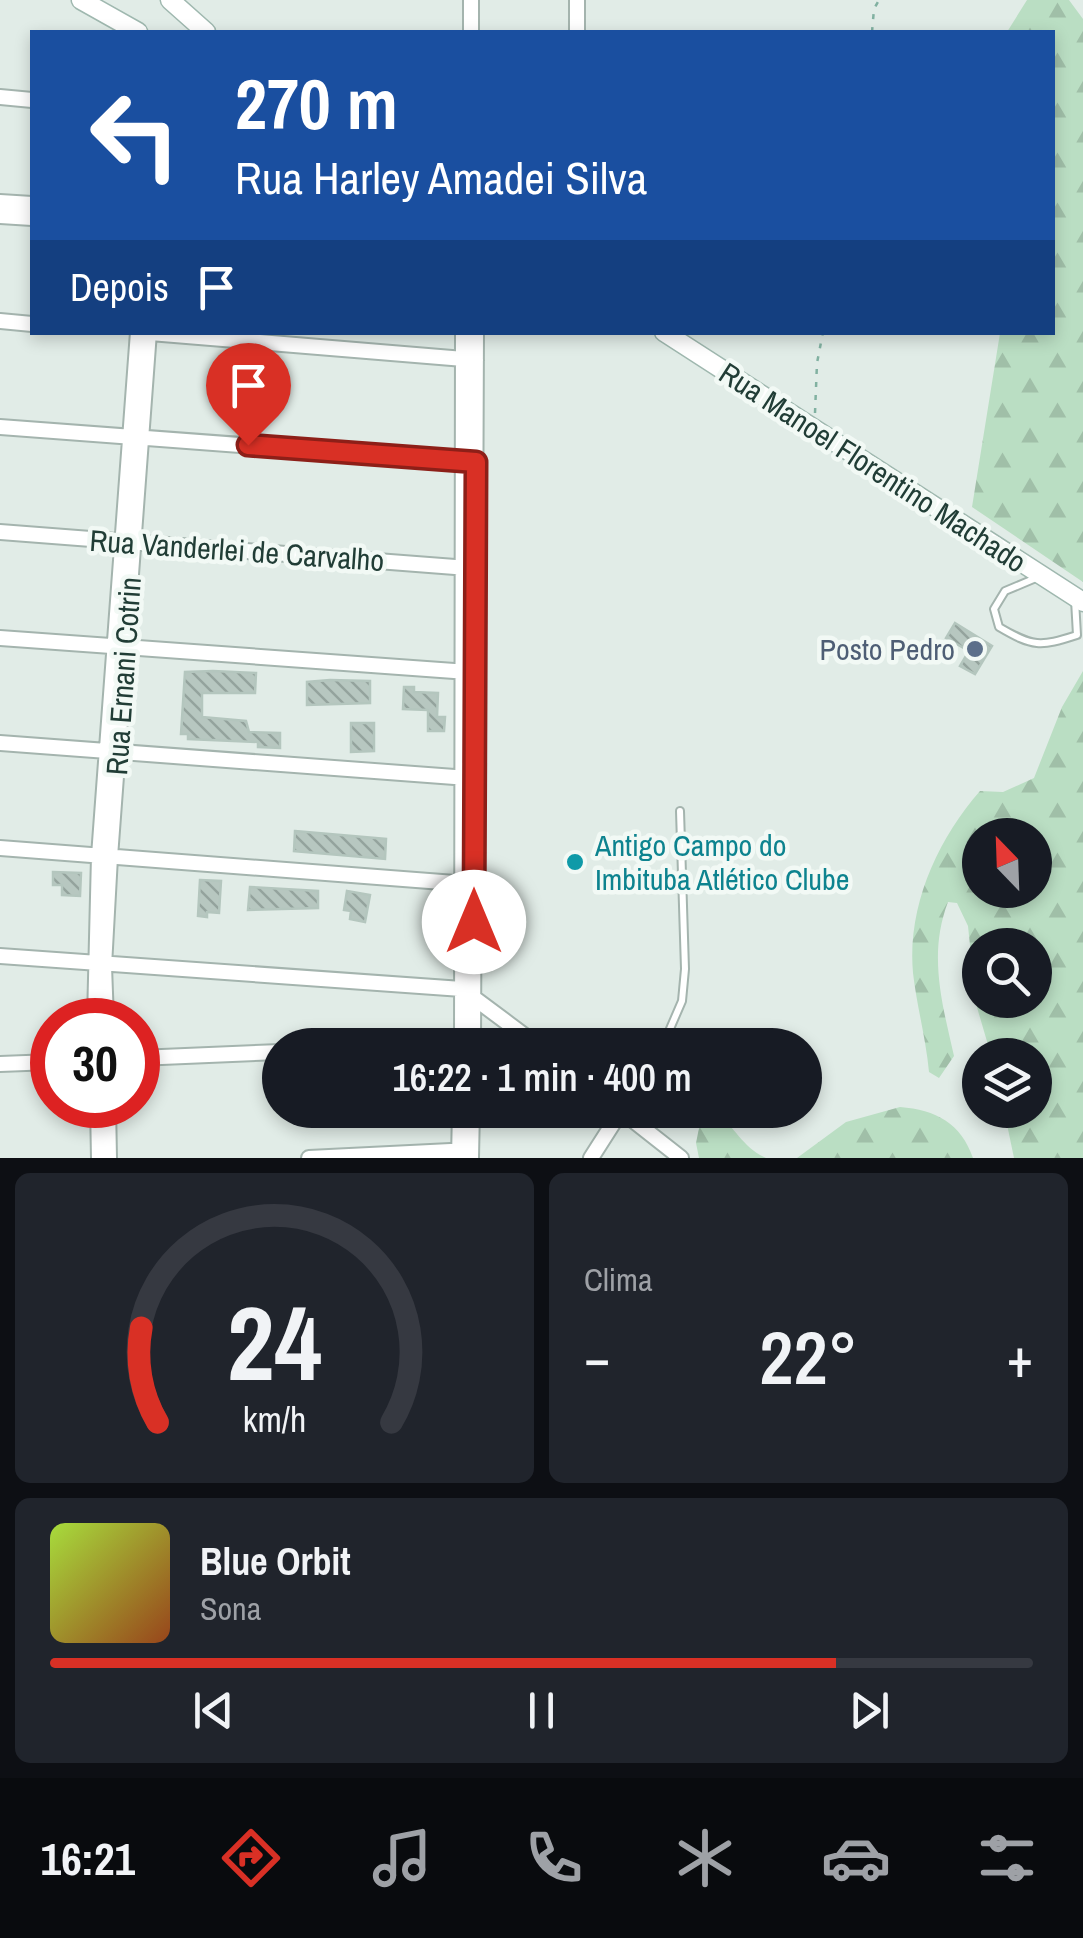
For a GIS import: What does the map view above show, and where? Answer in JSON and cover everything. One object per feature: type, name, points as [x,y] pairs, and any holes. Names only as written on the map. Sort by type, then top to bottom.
[{"type":"main road","points":[[81,0],[134,30]]},
{"type":"main road","points":[[170,0],[204,30]]},
{"type":"main road","name":"Rua Manoel Florentino Machado","points":[[669,335],[1079,599]]},
{"type":"street","points":[[471,0],[471,30]]},
{"type":"street","points":[[576,0],[577,30]]},
{"type":"street","points":[[0,97],[30,100]]},
{"type":"street","points":[[0,202],[30,204]]},
{"type":"street","points":[[0,216],[30,218]]},
{"type":"street","points":[[0,321],[30,324]]},
{"type":"street","name":"Rua Ernani Cotrin","points":[[97,998],[135,437],[138,335]]},
{"type":"street","name":"Rua Ernani Cotrin","points":[[135,437],[149,335]]},
{"type":"street","points":[[172,335],[469,360]]},
{"type":"street","points":[[346,350],[348,335]]},
{"type":"street","points":[[465,335],[469,360],[468,992],[471,1028]]},
{"type":"street","points":[[469,360],[475,335]]},
{"type":"street","points":[[0,427],[469,462]]},
{"type":"street","name":"Rua Vanderlei de Carvalho","points":[[0,532],[468,568]]},
{"type":"street","points":[[0,638],[468,672]]},
{"type":"street","points":[[0,743],[468,778]]},
{"type":"street","points":[[0,848],[468,884]]},
{"type":"street","points":[[0,956],[468,992],[515,1028]]},
{"type":"street","name":"Rua Ernani Cotrin","points":[[99,966],[103,998]]},
{"type":"street","points":[[464,1028],[468,992]]},
{"type":"street","points":[[160,1057],[262,1053]]},
{"type":"street","points":[[0,1064],[30,1063]]},
{"type":"street","points":[[98,1128],[99,1158]]},
{"type":"street","points":[[109,1128],[110,1158]]},
{"type":"street","points":[[462,1128],[465,1154]]},
{"type":"street","points":[[465,1154],[469,1128]]},
{"type":"street","points":[[591,1158],[610,1128]]},
{"type":"street","points":[[644,1128],[681,1158]]},
{"type":"street","points":[[309,1158],[465,1154]]},
{"type":"lane","points":[[1042,576],[1005,590],[994,609],[999,627],[1038,646],[1077,635],[1073,616],[1079,599]]},
{"type":"lane","points":[[671,1028],[682,1002],[684,970],[680,811]]},
{"type":"path","points":[[870,0],[874,9]]},
{"type":"path","points":[[872,30],[879,0]]},
{"type":"path","points":[[814,429],[822,335]]},
{"type":"green space","points":[[1027,0],[1069,0],[1083,19],[1083,582],[972,507],[1000,335],[1055,335],[1055,30],[1008,30]]},
{"type":"green space","points":[[1083,671],[1083,1158],[1014,1158],[1008,1128],[1052,1128],[1052,1038],[986,1038],[980,1018],[1052,1018],[1052,928],[968,928],[957,903],[948,902],[938,960],[954,1056],[939,1078],[929,1072],[913,973],[912,948],[920,899],[951,831],[980,791],[1003,792],[1034,778],[1062,707]]},
{"type":"green space","points":[[900,1107],[925,1111],[945,1120],[962,1136],[973,1158],[797,1158],[846,1122]]},
{"type":"green space","points":[[699,1128],[731,1128],[766,1158],[699,1158]]},
{"type":"building","points":[[955,623],[992,646],[975,674],[960,666],[969,651],[946,638]]},
{"type":"building","points":[[185,672],[256,673],[255,693],[202,693],[202,717],[246,721],[249,732],[280,733],[280,748],[258,747],[258,742],[188,739],[188,734],[181,734]]},
{"type":"building","points":[[370,681],[370,703],[307,705],[307,682]]},
{"type":"building","points":[[404,687],[414,687],[414,692],[438,693],[437,717],[445,717],[444,731],[428,731],[428,710],[403,709]]},
{"type":"building","points":[[351,723],[374,723],[374,751],[351,752]]},
{"type":"building","points":[[295,831],[386,839],[385,859],[294,851]]},
{"type":"building","points":[[53,872],[81,873],[80,896],[62,895],[62,885],[53,885]]},
{"type":"building","points":[[200,880],[221,881],[219,913],[198,916]]},
{"type":"building","points":[[250,887],[318,891],[318,908],[248,910]]},
{"type":"building","points":[[347,891],[370,895],[365,922],[350,919],[351,911],[344,910]]},
{"type":"place","name":"Posto Pedro","points":[[975,649]]},
{"type":"place","name":"Antigo Campo do Imbituba Atlético Clube","points":[[575,862]]},
{"type":"route","points":[[248,445],[476,462],[474,922]]}]
